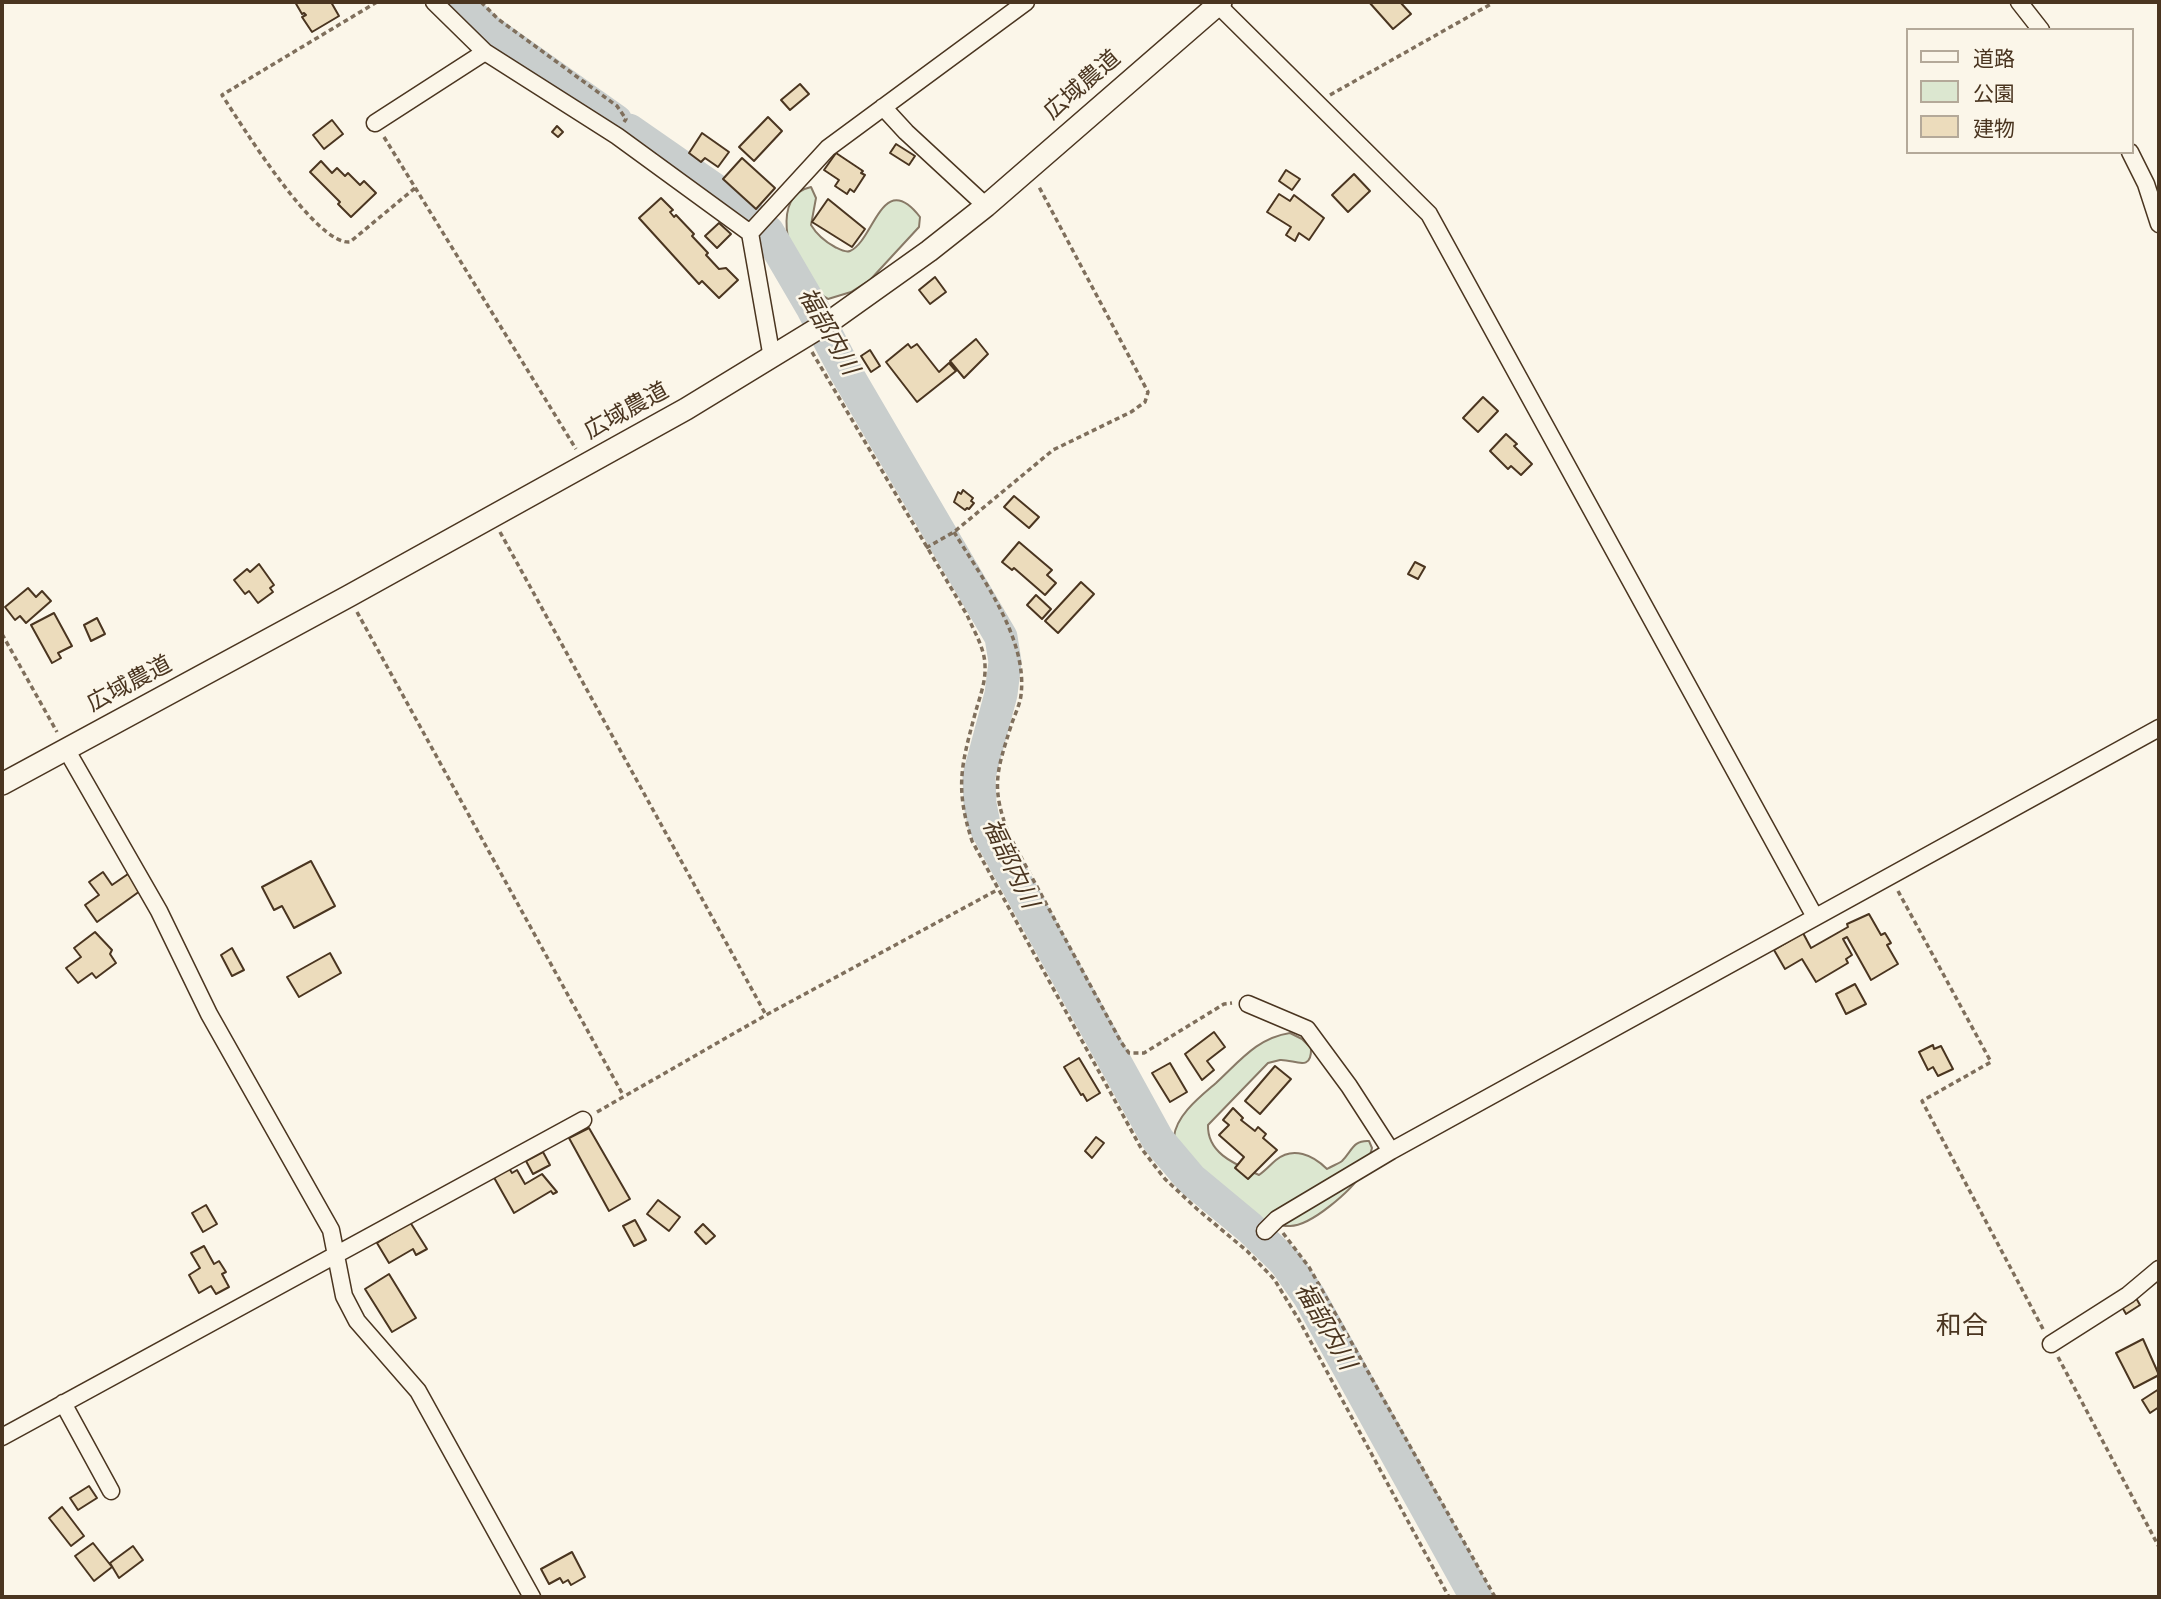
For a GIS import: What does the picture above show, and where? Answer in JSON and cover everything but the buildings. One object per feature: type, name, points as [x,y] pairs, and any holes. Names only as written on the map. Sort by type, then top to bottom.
[{"type":"street","points":[[434,2],[485,51],[617,136],[750,232],[772,358]]},
{"type":"street","points":[[750,232],[828,148],[1026,2]]},
{"type":"street","points":[[2019,2],[2039,28]]},
{"type":"street","points":[[1218,3],[1429,214],[1815,917]]},
{"type":"street","name":"広域農道","points":[[2,784],[586,465],[809,335],[929,251],[986,206],[1218,3]]},
{"type":"street","points":[[375,123],[485,51]]},
{"type":"street","points":[[883,107],[986,206]]},
{"type":"street","points":[[2131,154],[2146,184],[2159,223]]},
{"type":"street","points":[[1270,1226],[1391,1151],[2159,729]]},
{"type":"street","points":[[66,749],[159,911],[209,1014],[331,1230],[344,1296],[357,1321],[418,1391],[532,1597]]},
{"type":"street","points":[[1248,1004],[1307,1029],[1349,1086],[1391,1151]]},
{"type":"street","points":[[2,1437],[583,1120]]},
{"type":"street","points":[[2051,1344],[2128,1295],[2159,1269]]},
{"type":"street","points":[[63,1403],[110,1491]]},
{"type":"path","points":[[377,2],[222,95],[279,179],[306,213],[335,240],[350,243],[415,188]]},
{"type":"path","points":[[481,2],[498,19],[617,106],[626,119],[617,136]]},
{"type":"path","points":[[1316,103],[1491,4]]},
{"type":"path","points":[[375,123],[586,465]]},
{"type":"path","points":[[927,547],[954,532],[1053,450],[1131,412],[1144,402],[1148,392],[1028,168]]},
{"type":"path","points":[[809,335],[978,639],[985,665],[983,686],[962,769],[960,793],[972,841],[1141,1148],[1165,1179],[1247,1251],[1273,1279],[1299,1320],[1449,1597]]},
{"type":"path","points":[[491,516],[766,1015]]},
{"type":"path","points":[[954,532],[997,603],[1010,630],[1019,660],[1021,695],[1000,759],[996,785],[998,807],[1009,835],[1121,1042],[1129,1054],[1144,1053],[1224,1004],[1248,1004]]},
{"type":"path","points":[[349,596],[623,1095]]},
{"type":"path","points":[[2,634],[66,749]]},
{"type":"path","points":[[1889,875],[1991,1062],[1922,1101],[2159,1547]]},
{"type":"path","points":[[583,1120],[766,1015],[998,890]]},
{"type":"path","points":[[1270,1226],[1309,1268],[1495,1597]]},
{"type":"green space","points":[[811,187],[816,198],[811,225],[824,240],[846,252],[858,245],[880,212],[887,204],[896,200],[907,204],[920,217],[919,227],[870,280],[851,292],[828,299],[806,282],[789,244],[787,214],[791,202],[799,192]]},
{"type":"green space","points":[[1290,1033],[1311,1048],[1309,1060],[1305,1063],[1280,1060],[1268,1063],[1208,1125],[1212,1144],[1225,1157],[1259,1175],[1276,1160],[1289,1154],[1309,1156],[1327,1169],[1342,1161],[1359,1142],[1369,1141],[1372,1148],[1364,1170],[1340,1197],[1309,1220],[1290,1226],[1258,1219],[1216,1195],[1202,1183],[1180,1155],[1174,1137],[1184,1114],[1241,1059],[1258,1045]]},
{"type":"waterway","name":"福部内川","points":[[458,2],[486,29],[616,121]]},
{"type":"waterway","name":"福部内川","points":[[629,130],[737,205],[768,232],[813,309],[847,374],[1001,637],[1005,662],[1001,694],[979,776],[984,824],[1158,1140],[1191,1179],[1250,1228],[1285,1262],[1309,1296],[1476,1597]]},
{"type":"district","name":"和合","points":[[1962,1327]]}]
